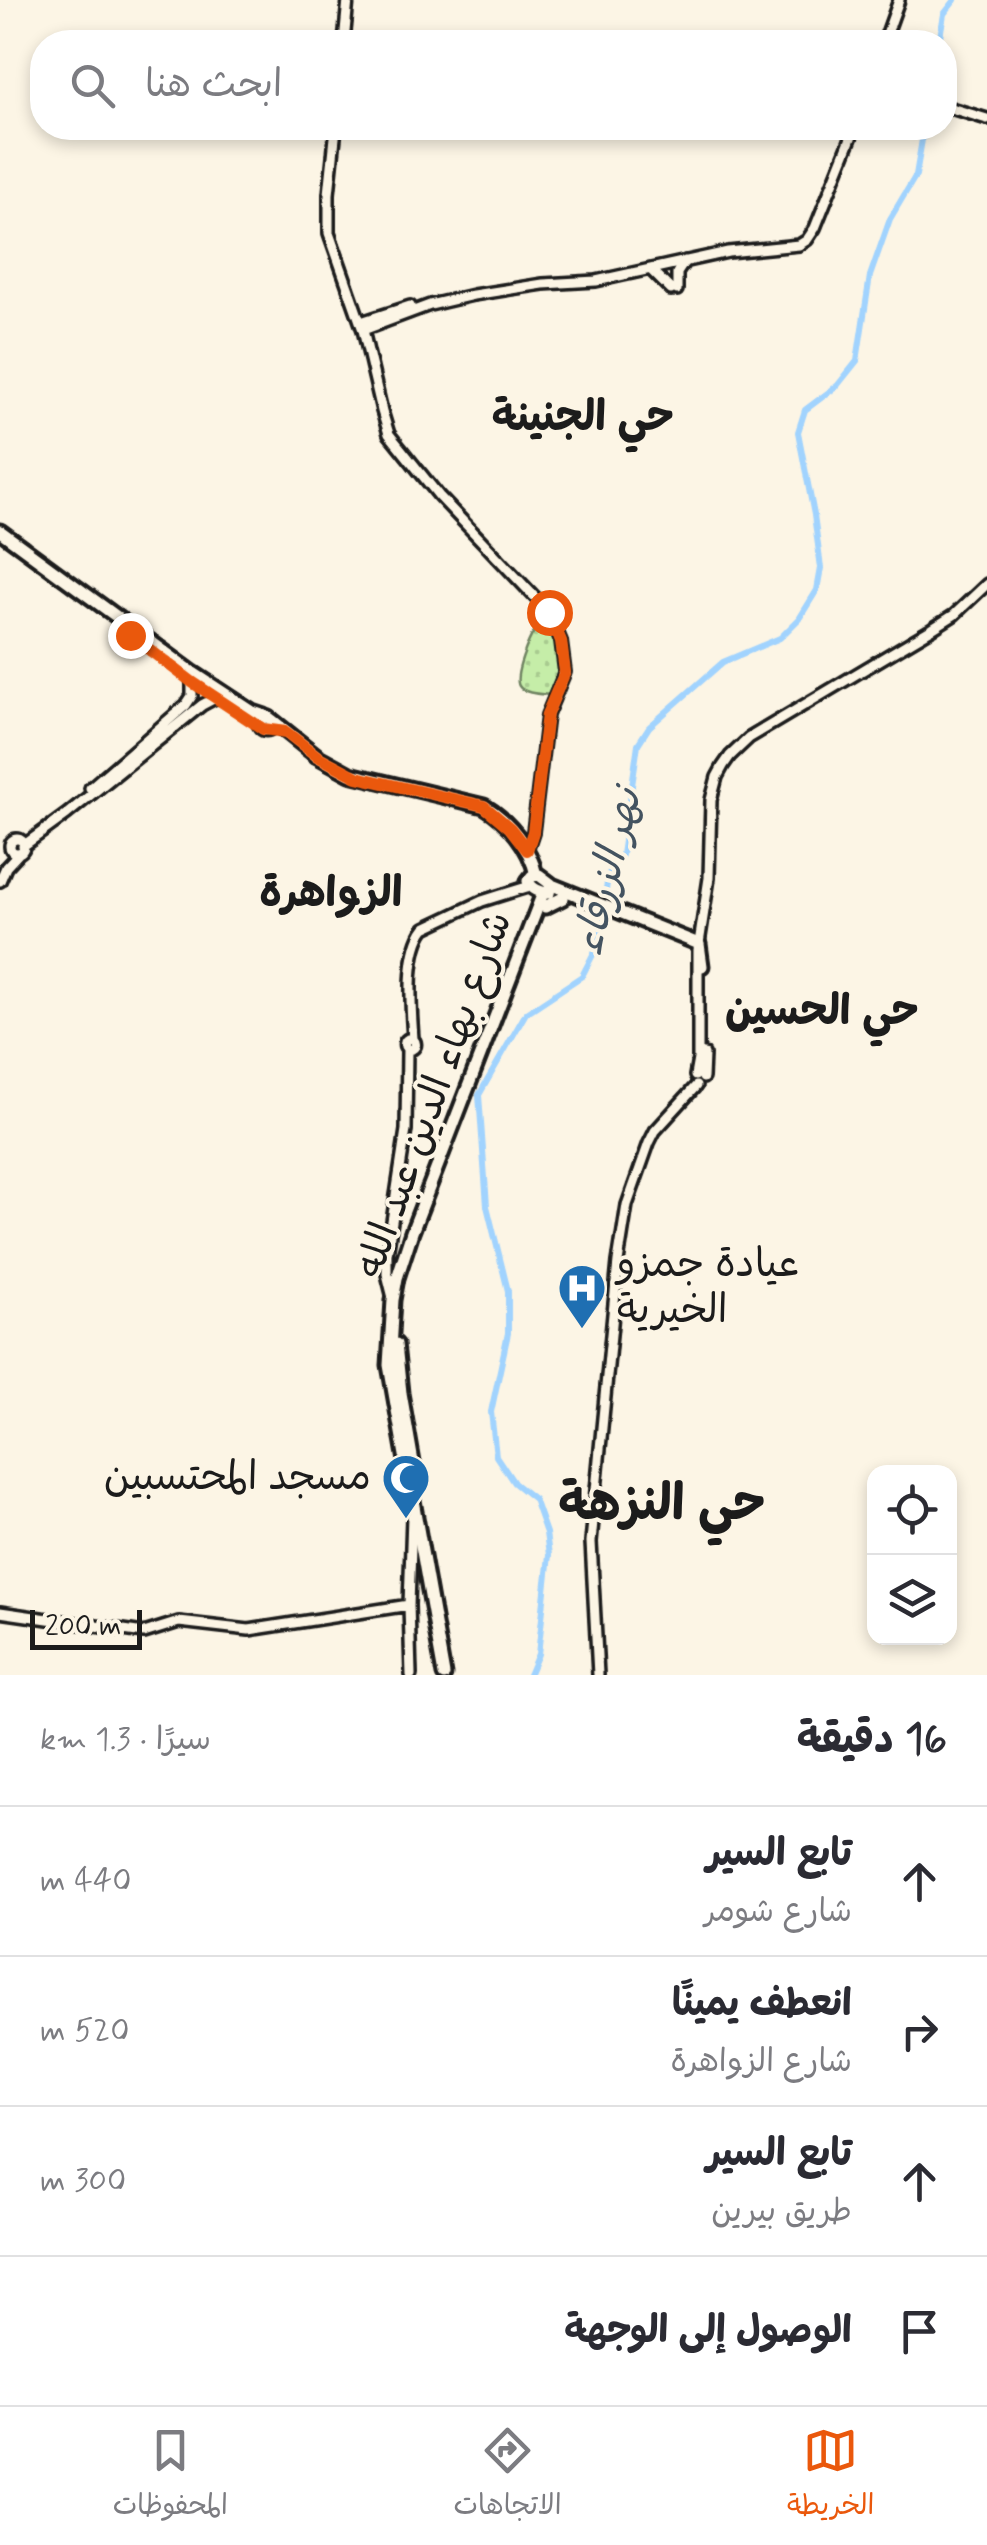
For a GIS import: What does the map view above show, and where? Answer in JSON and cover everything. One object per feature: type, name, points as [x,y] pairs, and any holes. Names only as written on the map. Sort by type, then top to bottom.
[{"type":"main road","points":[[347,30],[350,0]]},
{"type":"main road","points":[[888,30],[899,0]]},
{"type":"main road","points":[[957,107],[987,116]]},
{"type":"main road","points":[[328,227],[336,140]]},
{"type":"main road","points":[[337,140],[332,209],[338,262]]},
{"type":"main road","points":[[362,326],[429,300],[487,287],[559,277],[610,278],[728,252],[803,244],[818,223],[850,140]]},
{"type":"main road","points":[[329,194],[317,208],[328,227],[362,326],[384,420],[393,440],[439,496],[549,612],[561,641],[565,672],[547,714],[528,852],[531,880]]},
{"type":"main road","points":[[651,270],[674,290],[677,273],[685,260]]},
{"type":"main road","points":[[0,535],[192,682],[286,732],[317,756],[350,774],[484,806],[510,828],[528,852]]},
{"type":"main road","points":[[0,535],[266,722]]},
{"type":"main road","points":[[696,1080],[715,801],[723,773],[736,755],[769,730],[950,621],[987,586]]},
{"type":"main road","points":[[41,835],[186,705],[192,696],[192,682]]},
{"type":"main road","points":[[0,867],[18,847],[41,835],[217,697]]},
{"type":"main road","points":[[0,880],[18,847]]},
{"type":"main road","points":[[393,1300],[387,1254],[402,1164],[414,948],[422,932],[531,880]]},
{"type":"main road","points":[[531,880],[563,898],[585,902]]},
{"type":"main road","points":[[548,891],[698,943]]},
{"type":"main road","name":"شارع بهاء الدين عبد الله","points":[[448,1675],[389,1364],[393,1300],[412,1232],[545,907],[548,891]]},
{"type":"main road","name":"شارع بهاء الدين عبد الله","points":[[448,1675],[412,1504],[399,1403],[398,1302],[431,1192],[548,891]]},
{"type":"main road","points":[[598,1675],[591,1542],[618,1262],[627,1205],[645,1153],[655,1131],[696,1080],[698,943],[710,893]]},
{"type":"main road","points":[[545,907],[563,898]]},
{"type":"main road","points":[[698,943],[702,966]]},
{"type":"main road","points":[[412,1504],[412,1675]]},
{"type":"main road","points":[[0,1612],[144,1633],[192,1623],[249,1630],[409,1605]]},
{"type":"green space","points":[[535,630],[547,630],[556,637],[564,670],[558,687],[550,695],[525,691],[519,686],[522,658]]},
{"type":"waterway","name":"نهر الزرقاء","points":[[941,30],[944,14],[955,0]]},
{"type":"waterway","name":"نهر الزرقاء","points":[[529,1675],[538,1654],[549,1555],[534,1499],[514,1483],[496,1456],[491,1412],[508,1333],[508,1291],[487,1206],[479,1095],[526,1013],[582,976],[598,945],[608,875],[622,855],[638,744],[649,727],[723,662],[780,638],[799,619],[817,590],[821,568],[798,432],[805,410],[837,386],[857,361],[870,276],[890,219],[916,175],[922,140]]},
{"type":"place","name":"عيادة جمزو الخيرية","points":[[582,1330]]},
{"type":"place","name":"مسجد المحتسبين","points":[[406,1520]]},
{"type":"district","name":"حي الجنينة","points":[[583,418]]},
{"type":"district","name":"الزواهرة","points":[[331,894]]},
{"type":"district","name":"حي الحسين","points":[[822,1012]]},
{"type":"district","name":"حي النزهة","points":[[662,1505]]},
{"type":"route","points":[[130,635],[263,729],[286,732],[317,756],[357,777],[484,806],[510,828],[527,850],[543,766],[547,714],[565,672],[561,641],[549,612]]}]
